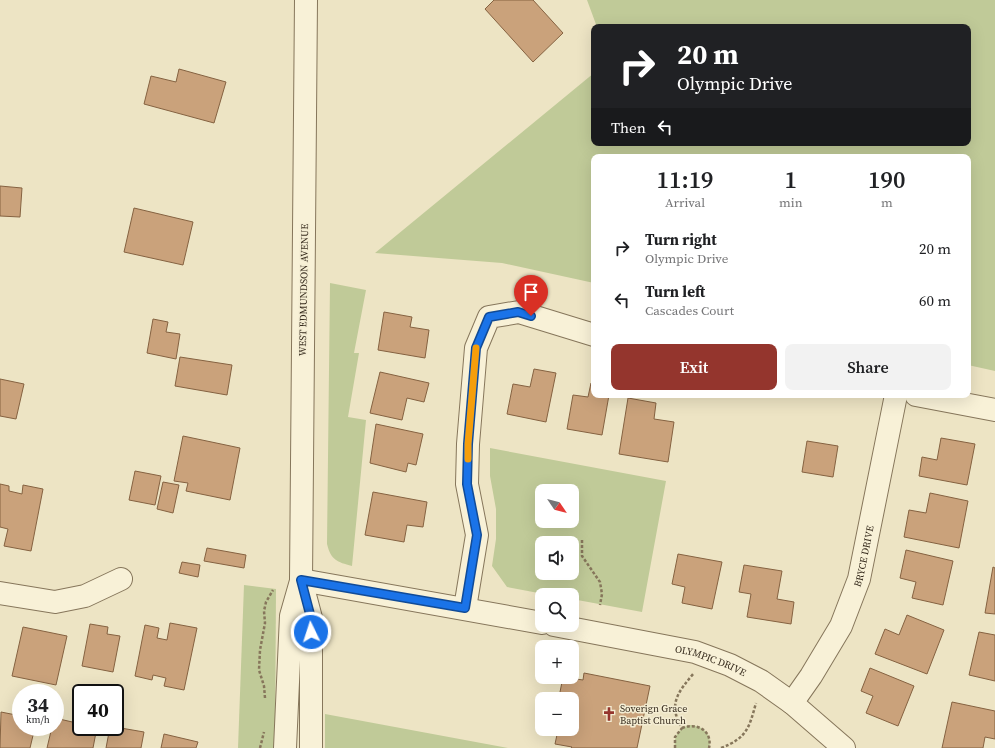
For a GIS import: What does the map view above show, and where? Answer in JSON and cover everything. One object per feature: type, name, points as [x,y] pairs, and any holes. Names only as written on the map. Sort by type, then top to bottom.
[{"type":"street","name":"WEST EDMUNDSON AVENUE","points":[[285,748],[291,616],[301,580],[306,0]]},
{"type":"street","points":[[465,608],[477,535],[467,484],[468,444],[476,348],[489,317],[518,312],[591,334]]},
{"type":"street","name":"BRYCE DRIVE","points":[[792,703],[811,676],[841,626],[859,579],[895,398]]},
{"type":"street","points":[[932,398],[995,410]]},
{"type":"street","points":[[0,593],[55,602],[85,596],[120,580]]},
{"type":"street","name":"WEST EDMUNDSON AVENUE","points":[[301,580],[311,618],[311,748]]},
{"type":"street","points":[[301,580],[535,622]]},
{"type":"street","name":"OLYMPIC DRIVE","points":[[579,630],[695,652],[730,665],[761,681],[792,703],[844,748]]},
{"type":"path","points":[[582,540],[582,556],[600,582],[602,594],[600,605]]},
{"type":"path","points":[[265,701],[264,686],[259,670],[260,650],[265,623],[264,611],[266,602],[273,590]]},
{"type":"path","points":[[682,728],[675,714],[676,700],[682,688],[708,657]]},
{"type":"path","points":[[721,748],[740,738],[748,728],[761,681]]},
{"type":"path","points":[[675,748],[675,737],[682,728],[693,725],[702,728],[705,731],[710,740],[709,748]]},
{"type":"path","points":[[260,748],[261,739],[266,727]]},
{"type":"green space","points":[[587,0],[995,0],[995,371],[971,366],[971,154],[591,154],[591,282],[502,263],[375,253],[591,75],[591,146],[971,146],[971,24],[596,24]]},
{"type":"green space","points":[[330,283],[366,290],[354,353],[359,353],[348,417],[366,420],[352,566],[335,560],[330,554],[327,544]]},
{"type":"green space","points":[[490,448],[666,481],[642,612],[579,600],[579,588],[535,588],[535,592],[507,587],[492,566],[496,539],[496,509],[490,476]]},
{"type":"green space","points":[[244,585],[276,589],[275,748],[238,748]]},
{"type":"green space","points":[[325,714],[508,748],[325,748]]},
{"type":"green space","points":[[689,725],[694,725],[705,731],[709,738],[709,748],[675,748],[677,734]]},
{"type":"building","points":[[494,0],[533,0],[563,33],[533,62],[485,9]]},
{"type":"building","points":[[179,69],[226,82],[214,123],[144,104],[151,76],[176,82]]},
{"type":"building","points":[[0,186],[22,188],[20,217],[0,216]]},
{"type":"building","points":[[134,208],[193,222],[183,265],[124,252]]},
{"type":"building","points":[[384,312],[412,317],[410,327],[429,330],[425,358],[378,350]]},
{"type":"building","points":[[153,319],[168,322],[166,332],[180,334],[176,359],[147,353]]},
{"type":"building","points":[[180,357],[232,365],[227,395],[175,386]]},
{"type":"building","points":[[534,369],[556,373],[546,422],[507,414],[513,384],[530,387]]},
{"type":"building","points":[[380,372],[429,383],[424,402],[407,398],[402,420],[370,413]]},
{"type":"building","points":[[0,379],[24,384],[16,419],[0,416]]},
{"type":"building","points":[[591,383],[591,398],[608,398],[602,435],[567,429],[573,395],[588,397]]},
{"type":"building","points":[[628,398],[656,403],[654,419],[674,422],[668,462],[619,454]]},
{"type":"building","points":[[376,424],[423,434],[416,465],[408,463],[406,472],[370,463]]},
{"type":"building","points":[[183,436],[240,448],[230,500],[186,491],[188,483],[174,481]]},
{"type":"building","points":[[941,438],[975,444],[967,485],[919,476],[922,457],[937,460]]},
{"type":"building","points":[[807,441],[838,446],[833,477],[802,472]]},
{"type":"building","points":[[135,471],[161,476],[155,505],[129,500]]},
{"type":"building","points":[[163,482],[179,485],[173,513],[157,509]]},
{"type":"building","points":[[0,484],[9,486],[9,491],[22,494],[23,485],[43,489],[31,551],[4,546],[8,529],[0,527]]},
{"type":"building","points":[[373,492],[427,502],[423,527],[407,525],[404,542],[365,535]]},
{"type":"building","points":[[930,493],[968,501],[959,548],[904,537],[909,510],[926,513]]},
{"type":"building","points":[[207,548],[246,555],[244,568],[204,561]]},
{"type":"building","points":[[906,550],[953,561],[943,605],[912,598],[916,582],[900,578]]},
{"type":"building","points":[[678,554],[722,562],[712,609],[682,603],[685,587],[672,584]]},
{"type":"building","points":[[182,562],[200,565],[198,577],[179,573]]},
{"type":"building","points":[[744,565],[782,571],[777,599],[794,602],[791,624],[747,617],[751,594],[739,592]]},
{"type":"building","points":[[993,567],[995,568],[995,614],[985,613]]},
{"type":"building","points":[[907,615],[944,630],[927,674],[875,654],[885,629],[899,635]]},
{"type":"building","points":[[170,623],[197,628],[184,690],[164,686],[166,678],[153,675],[152,680],[135,676],[145,625],[159,628],[157,638],[167,640]]},
{"type":"building","points":[[90,624],[108,627],[107,634],[120,636],[113,672],[82,666]]},
{"type":"building","points":[[23,627],[67,636],[56,684],[12,676]]},
{"type":"building","points":[[979,632],[995,635],[995,681],[969,675]]},
{"type":"building","points":[[870,668],[914,686],[898,726],[866,713],[873,696],[861,691]]},
{"type":"building","name":"Soverign Grace Baptist Church","points":[[584,673],[650,686],[637,748],[571,748],[572,747],[555,744],[557,736],[579,736],[579,692],[560,692],[562,684],[579,684],[579,679],[583,680]]},
{"type":"building","points":[[952,702],[995,711],[995,739],[985,737],[983,748],[942,748]]},
{"type":"building","points":[[1,712],[12,714],[12,736],[33,736],[30,748],[0,748]]},
{"type":"building","points":[[64,720],[72,722],[72,736],[95,736],[93,748],[47,748],[50,736],[64,736]]},
{"type":"building","points":[[124,729],[144,732],[141,748],[106,748],[108,736],[124,736]]},
{"type":"building","points":[[164,734],[198,742],[196,748],[161,748]]},
{"type":"slow traffic","points":[[468,459],[476,348]]},
{"type":"place","name":"Soverign Grace Baptist Church","points":[[609,714]]},
{"type":"route","points":[[311,632],[311,618],[301,580],[465,608],[477,535],[467,484],[468,444],[476,348],[489,317],[518,312],[531,316]]}]
